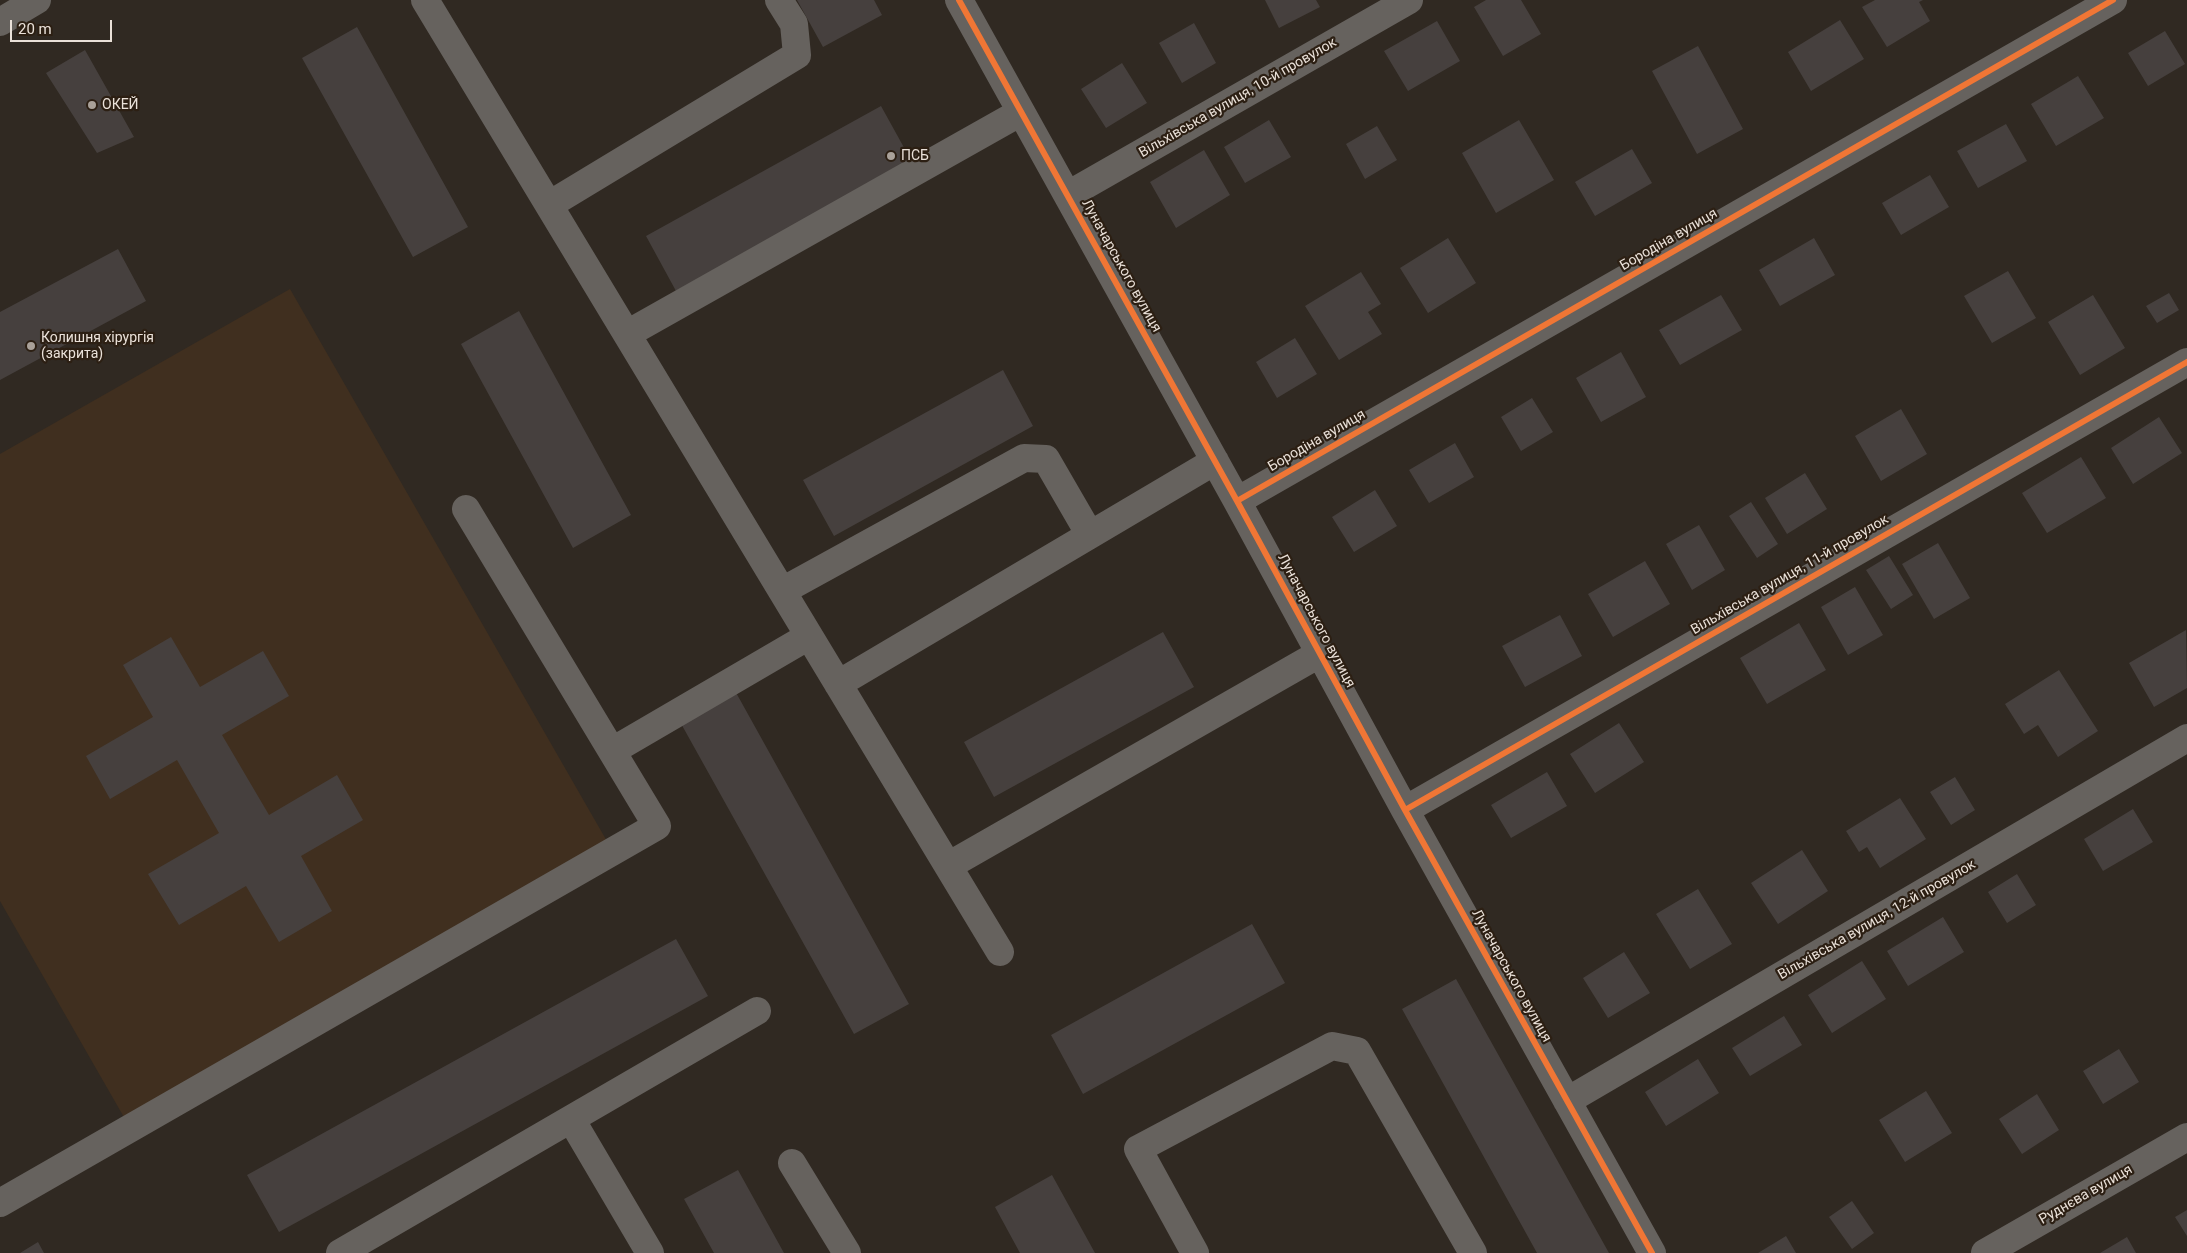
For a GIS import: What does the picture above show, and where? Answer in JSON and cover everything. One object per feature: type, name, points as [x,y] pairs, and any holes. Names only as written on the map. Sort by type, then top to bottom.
[{"type":"street","points":[[0,22],[37,0]]},
{"type":"street","points":[[425,0],[1000,952]]},
{"type":"street","points":[[549,205],[797,55],[794,24],[779,0]]},
{"type":"street","name":"Луначарського вулиця","points":[[959,0],[1237,501],[1405,810],[1652,1253]]},
{"type":"street","name":"Вільхівська вулиця, 10-й провулок","points":[[1068,196],[1409,0]]},
{"type":"street","name":"Бородіна вулиця","points":[[1237,501],[2113,0]]},
{"type":"street","points":[[627,334],[1021,112]]},
{"type":"street","name":"Вільхівська вулиця, 11-й провулок","points":[[1405,810],[2187,362]]},
{"type":"street","points":[[782,591],[1024,458],[1046,459],[1090,535]]},
{"type":"street","points":[[838,684],[1215,462]]},
{"type":"street","points":[[0,1203],[657,826],[466,509]]},
{"type":"street","points":[[612,752],[809,636]]},
{"type":"street","points":[[948,866],[1320,654]]},
{"type":"street","name":"Вільхівська вулиця, 12-й провулок","points":[[1567,1101],[2187,738]]},
{"type":"street","points":[[340,1253],[757,1011]]},
{"type":"street","points":[[1194,1253],[1138,1149],[1332,1046],[1357,1051],[1473,1253]]},
{"type":"street","points":[[571,1119],[650,1253]]},
{"type":"street","name":"Руднєва вулиця","points":[[1985,1253],[2187,1137]]},
{"type":"street","points":[[792,1163],[847,1253]]},
{"type":"shaded area","points":[[290,289],[608,843],[125,1119],[0,901],[0,454]]},
{"type":"building","points":[[797,0],[874,0],[882,15],[823,47]]},
{"type":"building","points":[[1265,0],[1316,0],[1320,7],[1279,28]]},
{"type":"building","points":[[1486,0],[1521,0],[1541,34],[1503,56],[1474,7]]},
{"type":"building","points":[[1875,0],[1923,0],[1919,2],[1930,21],[1887,47],[1862,7]]},
{"type":"building","points":[[1840,20],[1864,59],[1811,91],[1788,52]]},
{"type":"building","points":[[1437,21],[1460,61],[1408,91],[1384,51]]},
{"type":"building","points":[[1194,23],[1216,63],[1182,83],[1159,43]]},
{"type":"building","points":[[357,27],[468,227],[413,257],[302,58]]},
{"type":"building","points":[[2165,31],[2185,64],[2148,86],[2128,53]]},
{"type":"building","points":[[1698,46],[1743,129],[1697,154],[1652,71]]},
{"type":"building","name":"ОКЕЙ","points":[[85,50],[134,137],[97,153],[46,73]]},
{"type":"building","points":[[1122,63],[1147,103],[1106,128],[1081,89]]},
{"type":"building","points":[[2078,76],[2104,118],[2056,146],[2031,104]]},
{"type":"building","points":[[881,106],[912,162],[676,291],[646,236]]},
{"type":"building","points":[[1269,120],[1291,157],[1245,183],[1224,147]]},
{"type":"building","points":[[1519,120],[1554,180],[1496,213],[1462,153]]},
{"type":"building","points":[[2006,124],[2027,161],[1978,188],[1957,151]]},
{"type":"building","points":[[1377,126],[1397,160],[1365,179],[1346,144]]},
{"type":"building","points":[[1632,149],[1652,183],[1595,216],[1575,182]]},
{"type":"building","points":[[1204,150],[1230,195],[1176,228],[1150,182]]},
{"type":"building","points":[[1930,175],[1949,207],[1901,235],[1882,203]]},
{"type":"building","points":[[1448,238],[1476,283],[1428,313],[1400,268]]},
{"type":"building","points":[[1814,238],[1835,275],[1780,306],[1759,270]]},
{"type":"building","name":"Колишня хірургія (закрита)","points":[[118,249],[146,301],[0,380],[0,312]]},
{"type":"building","points":[[2008,271],[2036,318],[1992,343],[1964,296]]},
{"type":"building","points":[[1361,272],[1381,304],[1368,312],[1382,334],[1339,360],[1305,306]]},
{"type":"building","points":[[2169,293],[2179,310],[2157,323],[2146,306]]},
{"type":"building","points":[[1721,295],[1742,330],[1680,365],[1659,330]]},
{"type":"building","points":[[2093,295],[2125,348],[2080,375],[2048,322]]},
{"type":"building","points":[[519,311],[631,515],[573,548],[461,344]]},
{"type":"building","points":[[1295,338],[1317,374],[1277,398],[1256,362]]},
{"type":"building","points":[[1621,352],[1646,397],[1601,422],[1576,378]]},
{"type":"building","points":[[1003,370],[1033,426],[834,536],[803,480]]},
{"type":"building","points":[[1532,398],[1553,432],[1521,451],[1501,417]]},
{"type":"building","points":[[1901,409],[1927,454],[1881,481],[1855,436]]},
{"type":"building","points":[[2159,417],[2182,453],[2133,484],[2111,448]]},
{"type":"building","points":[[1455,443],[1474,477],[1429,503],[1409,470]]},
{"type":"building","points":[[2081,457],[2106,498],[2047,533],[2022,493]]},
{"type":"building","points":[[1805,473],[1827,509],[1787,534],[1765,498]]},
{"type":"building","points":[[1375,490],[1397,526],[1354,552],[1332,517]]},
{"type":"building","points":[[1751,502],[1778,544],[1757,558],[1729,516]]},
{"type":"building","points":[[1699,525],[1725,570],[1692,590],[1666,544]]},
{"type":"building","points":[[1938,543],[1970,598],[1934,619],[1902,564]]},
{"type":"building","points":[[1889,556],[1913,595],[1891,609],[1866,570]]},
{"type":"building","points":[[1645,561],[1670,604],[1613,637],[1588,594]]},
{"type":"building","points":[[1855,587],[1883,635],[1848,655],[1821,607]]},
{"type":"building","points":[[1560,615],[1582,656],[1525,687],[1502,646]]},
{"type":"building","points":[[1799,623],[1826,670],[1767,704],[1740,658]]},
{"type":"building","points":[[2186,630],[2187,688],[2154,707],[2129,663]]},
{"type":"building","points":[[1163,632],[1194,687],[994,797],[964,742]]},
{"type":"building","points":[[171,637],[200,687],[263,651],[289,696],[222,735],[269,815],[337,775],[363,820],[301,856],[332,911],[279,942],[246,886],[179,925],[148,874],[219,833],[177,760],[110,799],[86,756],[153,717],[123,665]]},
{"type":"building","points":[[2059,670],[2098,731],[2058,757],[2038,725],[2024,734],[2005,704]]},
{"type":"building","points":[[734,689],[909,1004],[854,1034],[679,720]]},
{"type":"building","points":[[1619,723],[1644,762],[1595,793],[1570,754]]},
{"type":"building","points":[[1547,772],[1567,806],[1511,838],[1491,805]]},
{"type":"building","points":[[1955,777],[1975,810],[1951,825],[1930,792]]},
{"type":"building","points":[[1900,798],[1926,839],[1880,868],[1867,847],[1859,852],[1846,831]]},
{"type":"building","points":[[2133,809],[2153,842],[2103,871],[2084,839]]},
{"type":"building","points":[[1802,850],[1828,891],[1778,924],[1751,883]]},
{"type":"building","points":[[2017,874],[2036,905],[2007,923],[1988,892]]},
{"type":"building","points":[[1698,889],[1732,944],[1690,969],[1656,914]]},
{"type":"building","points":[[1943,917],[1964,952],[1908,986],[1887,951]]},
{"type":"building","points":[[1252,924],[1285,983],[1083,1094],[1051,1035]]},
{"type":"building","points":[[676,939],[708,996],[279,1232],[247,1175]]},
{"type":"building","points":[[1624,952],[1650,993],[1608,1018],[1583,978]]},
{"type":"building","points":[[1862,961],[1886,999],[1832,1033],[1808,995]]},
{"type":"building","points":[[1456,979],[1609,1253],[1537,1253],[1402,1009]]},
{"type":"building","points":[[1784,1016],[1802,1045],[1750,1076],[1732,1048]]},
{"type":"building","points":[[2119,1049],[2139,1082],[2103,1104],[2083,1071]]},
{"type":"building","points":[[1698,1059],[1719,1093],[1666,1126],[1645,1092]]},
{"type":"building","points":[[1926,1091],[1952,1133],[1905,1162],[1879,1120]]},
{"type":"building","points":[[2037,1094],[2059,1130],[2022,1154],[1999,1119]]},
{"type":"building","points":[[738,1170],[784,1253],[714,1253],[684,1199]]},
{"type":"building","points":[[1052,1175],[1095,1253],[1020,1253],[995,1207]]},
{"type":"building","points":[[1852,1201],[1874,1233],[1852,1249],[1829,1217]]},
{"type":"building","points":[[2187,1210],[2187,1236],[2175,1217]]},
{"type":"building","points":[[1786,1236],[1796,1253],[1758,1253]]},
{"type":"building","points":[[2127,1237],[2136,1253],[2100,1253]]},
{"type":"building","points":[[38,1242],[44,1253],[20,1253]]},
{"type":"cycle path","points":[[959,0],[1237,501],[1405,810],[1652,1253]]},
{"type":"cycle path","points":[[1237,501],[2113,0]]},
{"type":"cycle path","points":[[1405,810],[2187,362]]},
{"type":"place","name":"ОКЕЙ","points":[[92,105]]},
{"type":"place","name":"ПСБ","points":[[891,156]]},
{"type":"place","name":"Колишня хірургія (закрита)","points":[[31,346]]}]
